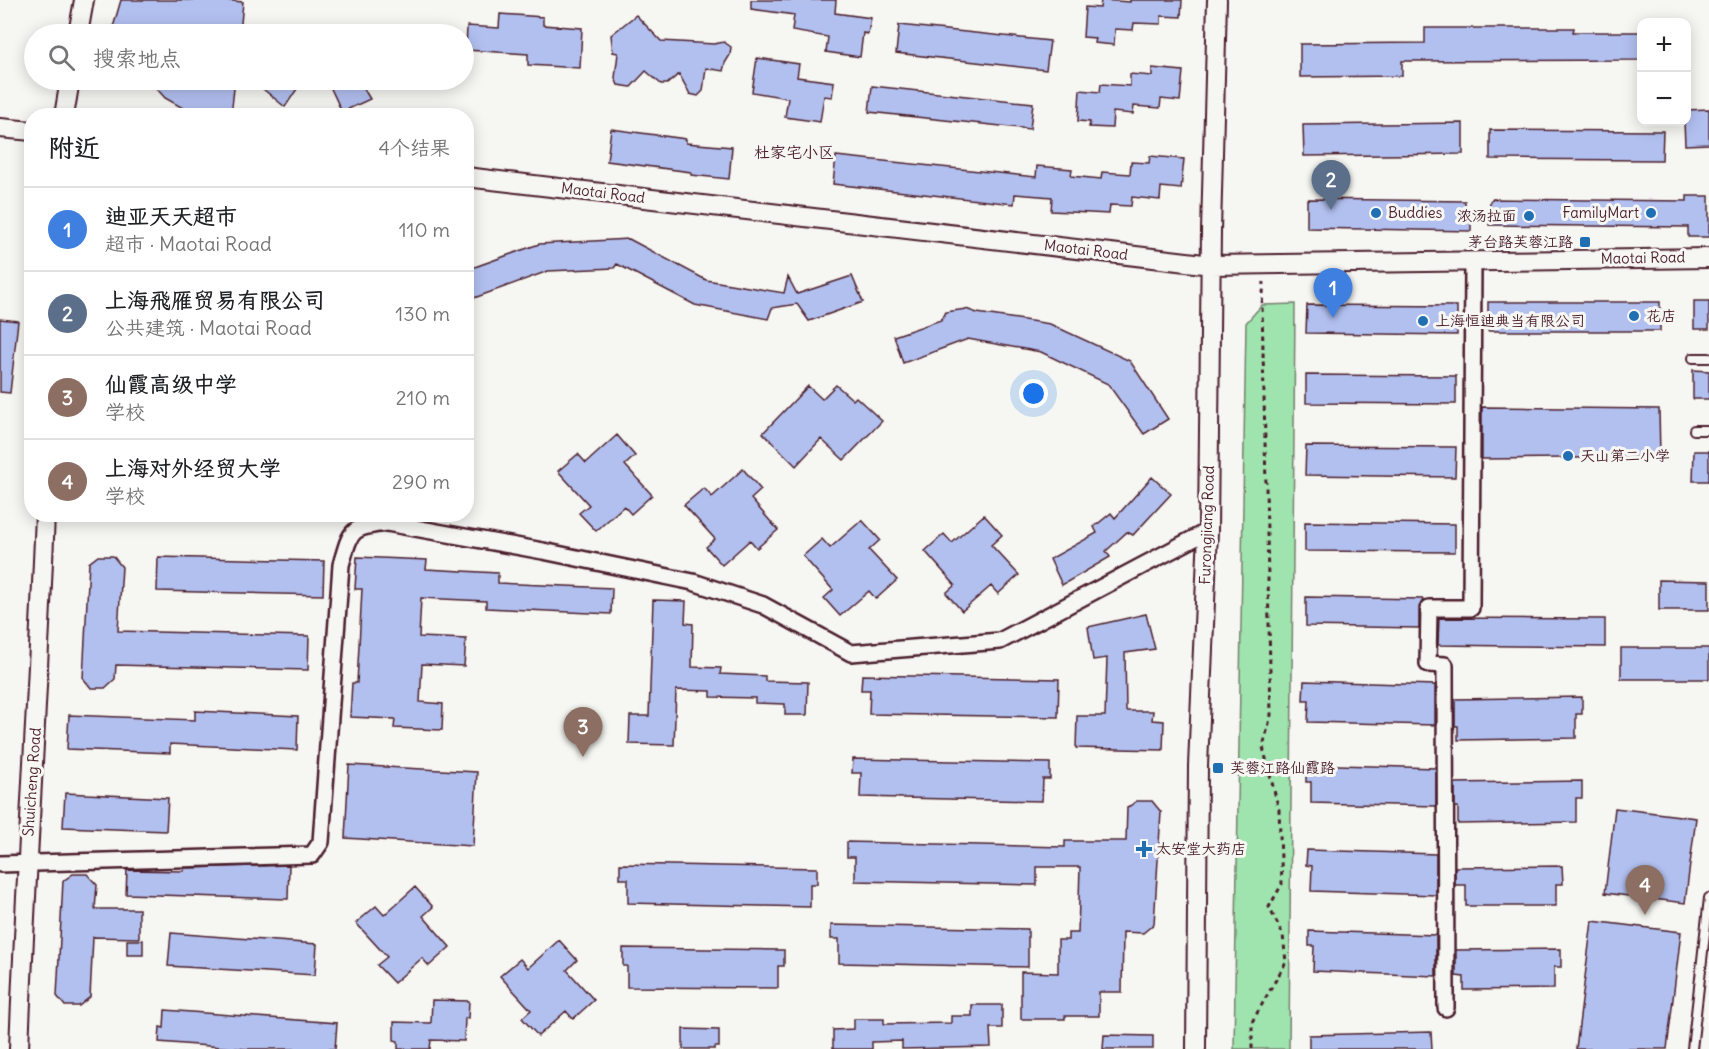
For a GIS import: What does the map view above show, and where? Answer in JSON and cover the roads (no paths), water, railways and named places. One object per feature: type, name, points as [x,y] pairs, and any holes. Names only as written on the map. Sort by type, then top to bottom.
[{"type":"street","points":[[80,24],[84,0]]},
{"type":"street","name":"Furongjiang Road","points":[[1196,1049],[1198,766],[1208,531],[1211,231],[1217,0]]},
{"type":"street","points":[[65,108],[68,90]]},
{"type":"street","points":[[0,128],[24,130]]},
{"type":"street","name":"Maotai Road","points":[[474,178],[1212,265],[1709,258]]},
{"type":"street","points":[[1446,1008],[1445,665],[1428,664],[1429,608],[1471,608],[1473,262]]},
{"type":"street","name":"Shuicheng Road","points":[[19,1049],[45,522]]},
{"type":"street","points":[[0,864],[312,855],[321,842],[342,565],[349,536],[364,526],[387,523],[543,551],[693,582],[763,605],[851,653],[1000,641],[1208,531]]},
{"type":"lane","points":[[1693,358],[1709,358]]},
{"type":"lane","points":[[1694,430],[1709,430]]},
{"type":"lane","points":[[1692,1049],[1709,898]]},
{"type":"place","name":"上海飛雁贸易有限公司","points":[[1331,210]]},
{"type":"place","name":"Buddies","points":[[1376,213]]},
{"type":"place","name":"FamilyMart","points":[[1651,213]]},
{"type":"place","name":"浓汤拉面","points":[[1529,216]]},
{"type":"place","name":"茅台路芙蓉江路","points":[[1585,242]]},
{"type":"place","name":"花店","points":[[1634,316]]},
{"type":"place","name":"迪亚天天超市","points":[[1333,318]]},
{"type":"place","name":"上海恒迪典当有限公司","points":[[1423,321]]},
{"type":"place","name":"天山第二小学","points":[[1568,456]]},
{"type":"place","name":"仙霞高级中学","points":[[583,757]]},
{"type":"place","name":"芙蓉江路仙霞路","points":[[1218,768]]},
{"type":"place","name":"太安堂大药店","points":[[1144,849]]},
{"type":"place","name":"上海对外经贸大学","points":[[1645,915]]},
{"type":"district","name":"杜家宅小区","points":[[794,152]]}]
